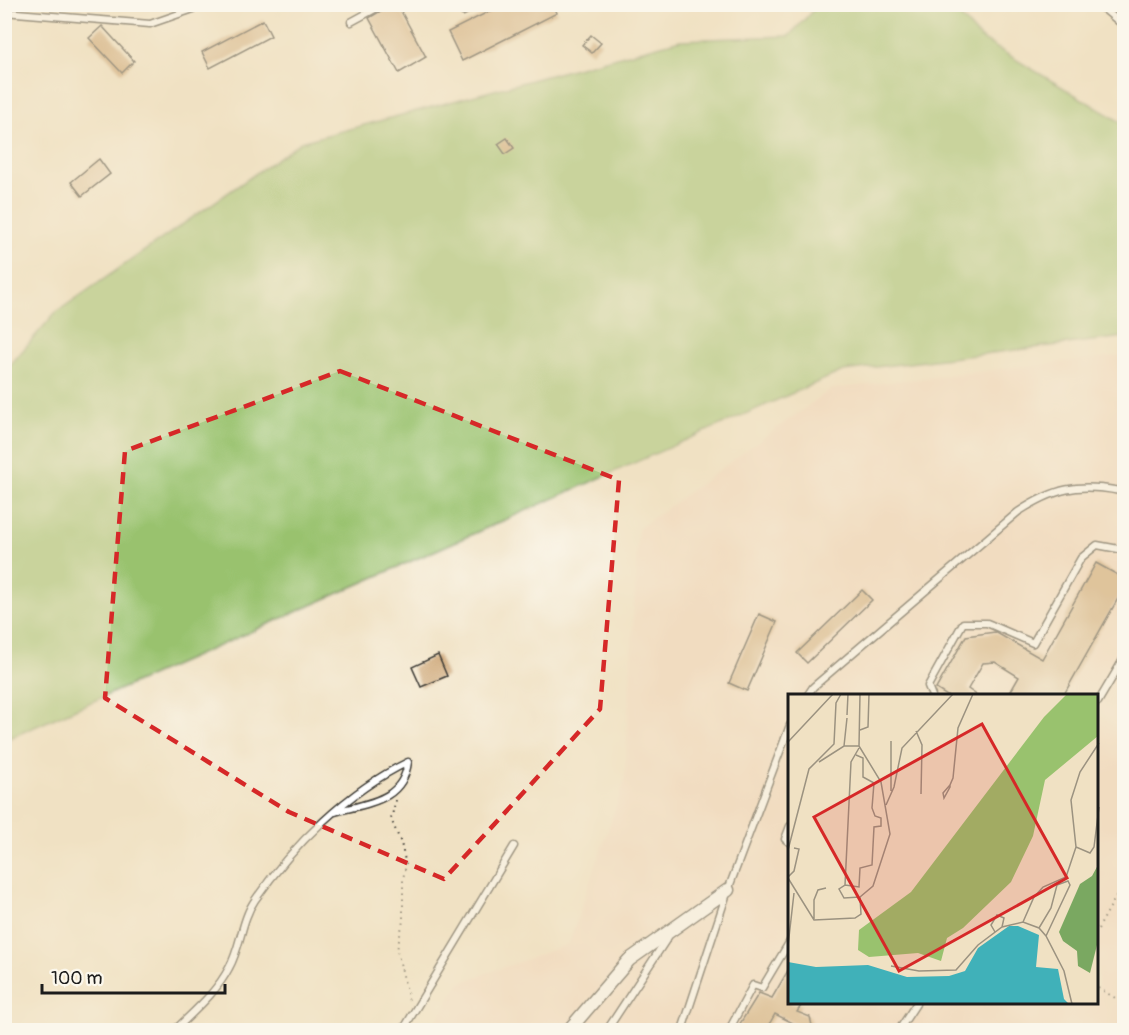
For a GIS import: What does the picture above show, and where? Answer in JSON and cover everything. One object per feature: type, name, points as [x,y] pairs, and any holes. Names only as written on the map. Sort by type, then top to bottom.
[{"type":"street","points":[[569,1030],[629,960],[728,890]]},
{"type":"lane","points":[[4,12],[150,24],[208,4]]},
{"type":"lane","points":[[351,22],[384,4]]},
{"type":"lane","points":[[454,4],[463,12],[479,4]]},
{"type":"lane","points":[[1098,4],[1125,26]]},
{"type":"lane","points":[[808,694],[813,687],[1018,512],[1044,495],[1075,487],[1122,492],[1125,483]]},
{"type":"lane","points":[[931,694],[928,686],[963,623],[987,623],[1033,643],[1081,558],[1097,545],[1125,550]]},
{"type":"lane","points":[[1099,700],[1125,658]]},
{"type":"lane","points":[[682,1030],[728,890],[788,730]]},
{"type":"lane","points":[[175,1030],[214,990],[230,967],[255,900],[306,838],[335,812],[408,762],[406,776],[397,791],[335,812]]},
{"type":"lane","points":[[403,1030],[514,846]]},
{"type":"lane","points":[[607,1030],[673,929]]},
{"type":"lane","points":[[729,1030],[753,985],[762,988],[788,944]]},
{"type":"lane","points":[[899,1030],[915,1005]]},
{"type":"path","points":[[397,791],[391,819],[402,843],[406,865],[403,879],[404,921],[397,950],[410,1005],[416,1010]]},
{"type":"path","points":[[1099,927],[1125,882]]},
{"type":"path","points":[[1099,989],[1125,1003]]},
{"type":"highlighted area","points":[[340,371],[619,480],[600,709],[444,879],[289,812],[105,698],[125,451]]},
{"type":"shaded area","points":[[1124,355],[1124,1030],[431,1030],[459,983],[569,944],[625,780],[638,529],[831,389]]},
{"type":"green space","points":[[819,4],[950,5],[980,38],[1124,124],[1124,337],[843,371],[5,740],[5,371],[55,313],[301,142],[680,40],[789,36]]},
{"type":"building","points":[[392,4],[397,4],[426,57],[399,73],[369,18]]},
{"type":"building","points":[[504,4],[553,4],[557,13],[462,61],[448,32]]},
{"type":"building","points":[[263,20],[271,36],[210,68],[202,52]]},
{"type":"building","points":[[102,26],[134,61],[122,73],[89,38]]},
{"type":"building","points":[[591,35],[601,43],[592,53],[582,45]]},
{"type":"building","points":[[507,138],[514,148],[505,154],[498,144]]},
{"type":"building","points":[[99,159],[110,174],[82,196],[71,182]]},
{"type":"building","points":[[1096,563],[1125,579],[1125,586],[1064,694],[1009,694],[1019,677],[995,662],[983,663],[968,689],[975,694],[944,694],[936,689],[966,636],[995,632],[1042,659]]},
{"type":"building","points":[[862,590],[872,600],[807,663],[797,653]]},
{"type":"building","points":[[759,614],[777,622],[747,691],[729,683]]},
{"type":"building","points":[[438,655],[447,676],[421,687],[412,667]]},
{"type":"building","points":[[788,970],[788,1005],[801,1005],[797,1012],[810,1017],[813,1030],[800,1030],[799,1026],[775,1014],[766,1030],[736,1030],[759,993],[772,998]]}]
